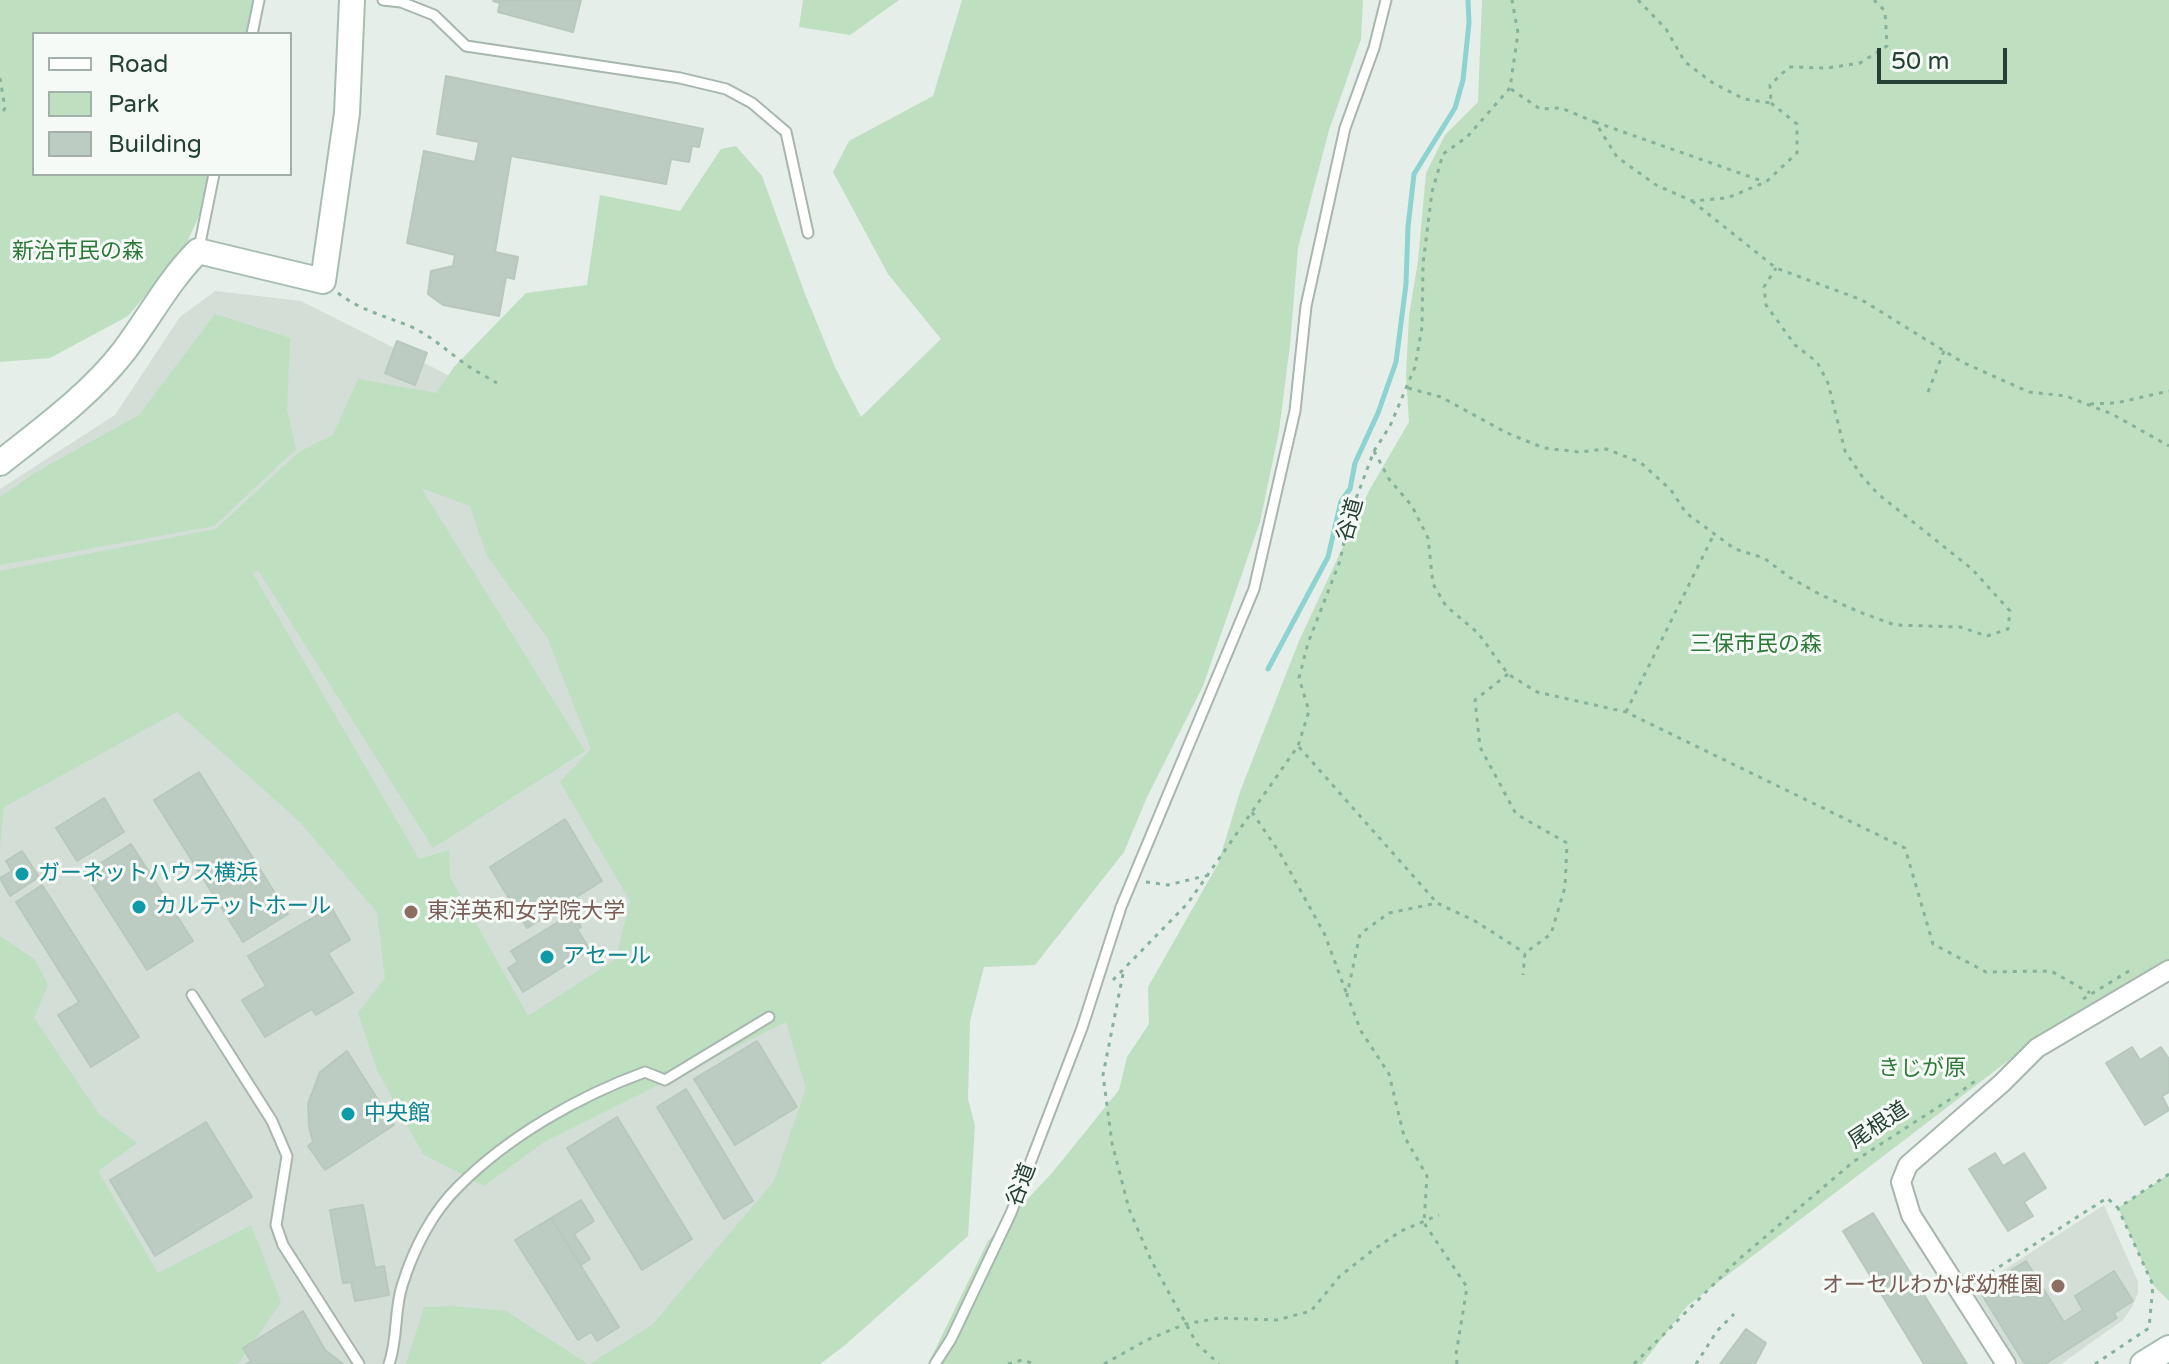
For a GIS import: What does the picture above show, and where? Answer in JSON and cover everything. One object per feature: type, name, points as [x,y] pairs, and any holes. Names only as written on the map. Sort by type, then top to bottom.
[{"type":"street","points":[[0,463],[61,415],[93,385],[123,352],[180,269],[198,251],[323,281],[347,113],[352,0]]},
{"type":"street","points":[[2006,1364],[1907,1207],[1901,1182],[1908,1165],[2002,1083],[2037,1048],[2169,970]]},
{"type":"street","points":[[2143,1364],[2169,1348]]},
{"type":"lane","points":[[252,32],[259,0]]},
{"type":"lane","points":[[383,0],[401,2],[434,15],[466,46],[680,78],[726,89],[752,103],[786,132],[808,233]]},
{"type":"lane","name":"谷道","points":[[935,1364],[951,1339],[1011,1213],[1092,998],[1132,880],[1254,589],[1295,411],[1306,306],[1345,128],[1374,48],[1386,0]]},
{"type":"lane","points":[[198,251],[214,176]]},
{"type":"lane","points":[[192,995],[272,1121],[287,1156],[276,1225],[283,1245],[359,1364]]},
{"type":"lane","points":[[389,1364],[401,1288],[424,1231],[457,1187],[505,1147],[551,1118],[619,1081],[645,1072],[665,1080],[769,1017]]},
{"type":"path","points":[[1512,0],[1518,33],[1510,88],[1540,109],[1561,108],[1766,182]]},
{"type":"path","points":[[1638,0],[1666,29],[1685,62],[1713,83],[1744,99],[1771,103],[1797,124],[1797,153],[1766,182],[1727,198],[1692,201]]},
{"type":"path","points":[[1771,103],[1770,85],[1789,67],[1827,68],[1860,63],[1887,46],[1885,11],[1874,0]]},
{"type":"path","points":[[0,78],[5,108],[0,116]]},
{"type":"path","name":"谷道","points":[[1092,998],[1124,972],[1188,903],[1298,746],[1309,711],[1299,678],[1321,606],[1340,561],[1349,517],[1374,451],[1408,388],[1422,327],[1423,264],[1432,192],[1443,154],[1467,137],[1510,88]]},
{"type":"path","points":[[1595,122],[1617,157],[1656,185],[1692,201],[1776,268],[1862,300],[1944,351],[2029,392],[2066,396],[2112,414],[2169,446]]},
{"type":"path","points":[[1408,388],[1441,397],[1507,433],[1544,448],[1579,452],[1606,449],[1640,462],[1671,490],[1686,513],[1735,549],[1764,558],[1821,595],[1895,625],[1960,627],[1987,636],[2008,629],[2010,611],[1991,589],[1972,569],[1878,494],[1845,451],[1828,383],[1817,362],[1795,345],[1766,305],[1764,287],[1776,268]]},
{"type":"path","points":[[323,281],[350,303],[376,316],[407,325],[438,342],[466,365],[497,383]]},
{"type":"path","points":[[1928,392],[1944,351]]},
{"type":"path","points":[[2086,404],[2116,403],[2169,391]]},
{"type":"path","points":[[1374,451],[1389,479],[1412,506],[1428,538],[1433,584],[1446,606],[1478,633],[1508,674],[1537,692],[1626,712],[1905,848],[1933,944],[1986,972],[2051,971],[2090,993]]},
{"type":"path","points":[[1626,712],[1714,534]]},
{"type":"path","points":[[1508,674],[1475,700],[1480,747],[1516,814],[1567,843],[1565,887],[1551,934],[1525,953],[1523,975]]},
{"type":"path","points":[[1298,746],[1437,903],[1475,921],[1525,953]]},
{"type":"path","points":[[1252,812],[1281,855],[1325,935],[1361,1031],[1389,1074],[1404,1136],[1427,1176],[1424,1223],[1467,1287],[1457,1364]]},
{"type":"path","points":[[1132,880],[1168,885],[1209,875]]},
{"type":"path","points":[[1347,995],[1360,934],[1389,913],[1437,903]]},
{"type":"path","points":[[2078,1002],[2134,968]]},
{"type":"path","points":[[1124,972],[1103,1075],[1112,1143],[1129,1209],[1151,1260],[1197,1344],[1219,1364]]},
{"type":"path","name":"尾根道","points":[[1634,1364],[1738,1260],[1853,1162],[1949,1100],[1984,1073]]},
{"type":"path","points":[[2118,1208],[2169,1174]]},
{"type":"path","points":[[1959,1292],[2107,1198],[2118,1208],[2153,1285],[2149,1328],[2095,1364]]},
{"type":"path","points":[[1104,1364],[1147,1340],[1185,1324],[1219,1318],[1277,1320],[1311,1311],[1340,1276],[1373,1250],[1401,1231],[1439,1215]]},
{"type":"path","points":[[1696,1364],[1717,1331],[1734,1314]]},
{"type":"path","points":[[1008,1364],[1022,1360],[1035,1364]]},
{"type":"shaded area","name":"東洋英和女学院大学","points":[[215,291],[301,301],[444,373],[518,425],[756,762],[819,1159],[646,1364],[0,1364],[0,489],[115,415],[180,317]]},
{"type":"shaded area","name":"オーセルわかば幼稚園","points":[[2104,1205],[2138,1282],[2138,1293],[2132,1307],[2123,1320],[2061,1364],[2019,1364],[1973,1290]]},
{"type":"green space","name":"新治市民の森","points":[[0,0],[264,0],[259,32],[32,32],[32,176],[217,176],[184,249],[128,316],[50,358],[0,362]]},
{"type":"green space","points":[[803,0],[899,0],[850,35],[799,27]]},
{"type":"green space","points":[[962,0],[1363,0],[1361,39],[1329,130],[1298,248],[1279,431],[1260,522],[1203,686],[1147,797],[1124,852],[1035,965],[984,967],[970,1021],[968,1099],[975,1126],[968,1236],[820,1364],[590,1364],[652,1325],[774,1181],[806,1088],[786,1022],[544,1142],[484,1186],[423,1154],[377,1070],[358,1013],[385,978],[377,912],[300,822],[177,712],[4,807],[0,847],[0,571],[216,529],[299,452],[333,435],[358,379],[436,393],[454,367],[526,293],[587,285],[600,195],[680,211],[721,149],[736,146],[762,176],[805,294],[835,367],[861,417],[941,339],[888,274],[833,172],[849,141],[933,96]],"holes":[[[421,488],[470,506],[487,556],[547,637],[591,749],[560,782],[630,901],[616,959],[528,1016],[450,877],[449,850],[419,859],[253,574],[258,570],[433,848],[585,751]]]},
{"type":"green space","name":"三保市民の森","points":[[1482,0],[2169,0],[2169,960],[2030,1044],[1687,1306],[1642,1364],[928,1364],[988,1241],[1052,1173],[1119,1090],[1127,1057],[1149,1024],[1148,987],[1218,864],[1241,789],[1299,641],[1370,489],[1409,422],[1406,376],[1409,316],[1418,261],[1426,173],[1445,135],[1478,102]]},
{"type":"green space","points":[[215,314],[290,338],[287,411],[296,449],[214,526],[0,565],[0,497],[38,471],[139,415]]},
{"type":"green space","points":[[0,936],[35,960],[48,985],[34,1018],[99,1114],[137,1143],[98,1171],[158,1273],[251,1225],[281,1302],[238,1364],[0,1364]]},
{"type":"green space","points":[[2169,1174],[2169,1301],[2153,1285],[2118,1208]]},
{"type":"green space","points":[[453,1306],[506,1311],[588,1364],[406,1364],[424,1307]]},
{"type":"building","points":[[581,0],[573,32],[498,12],[500,3],[493,1]]},
{"type":"building","points":[[446,76],[703,129],[699,147],[692,146],[689,162],[671,159],[666,184],[511,156],[495,252],[518,257],[514,279],[506,277],[499,316],[443,305],[428,294],[431,271],[453,266],[455,255],[407,243],[424,151],[475,162],[479,142],[437,134]]},
{"type":"building","points":[[397,341],[427,353],[415,385],[385,373]]},
{"type":"building","points":[[199,772],[288,914],[243,942],[154,800]]},
{"type":"building","points":[[104,798],[124,832],[77,861],[56,828]]},
{"type":"building","points":[[565,819],[602,881],[527,928],[490,867]]},
{"type":"building","name":"カルテットホール","points":[[131,844],[193,941],[147,970],[85,873]]},
{"type":"building","name":"ガーネットハウス横浜","points":[[22,851],[39,877],[10,896],[0,878],[12,871],[6,861]]},
{"type":"building","points":[[42,885],[139,1037],[91,1067],[58,1015],[79,1002],[16,902]]},
{"type":"building","points":[[331,907],[350,940],[328,953],[353,993],[316,1015],[312,1009],[265,1037],[242,1000],[266,986],[248,956]]},
{"type":"building","name":"アセール","points":[[573,913],[581,927],[577,929],[590,950],[523,992],[508,968],[518,962],[511,951]]},
{"type":"building","points":[[757,1041],[797,1107],[735,1145],[694,1079]]},
{"type":"building","points":[[2132,1047],[2140,1060],[2161,1047],[2169,1059],[2169,1092],[2162,1096],[2169,1110],[2145,1125],[2106,1063]]},
{"type":"building","name":"中央館","points":[[347,1051],[394,1125],[325,1170],[308,1146],[313,1142],[308,1104],[320,1072]]},
{"type":"building","points":[[686,1089],[753,1201],[724,1219],[657,1107]]},
{"type":"building","points":[[617,1117],[692,1239],[642,1270],[567,1148]]},
{"type":"building","points":[[206,1122],[252,1197],[155,1256],[110,1180]]},
{"type":"building","points":[[1995,1153],[2003,1166],[2024,1153],[2046,1188],[2024,1202],[2033,1216],[2008,1231],[1969,1169]]},
{"type":"building","points":[[581,1200],[594,1221],[574,1234],[590,1259],[581,1265],[551,1218]]},
{"type":"building","points":[[363,1205],[375,1268],[384,1266],[389,1295],[355,1301],[351,1282],[343,1283],[330,1210]]},
{"type":"building","points":[[1873,1213],[1967,1364],[1924,1364],[1843,1231]]},
{"type":"building","points":[[551,1218],[619,1327],[597,1341],[591,1332],[578,1340],[515,1240]]},
{"type":"building","points":[[2026,1261],[2064,1322],[2083,1310],[2075,1296],[2114,1271],[2133,1301],[2114,1313],[2117,1318],[2045,1364],[2025,1364],[1979,1290]]},
{"type":"building","points":[[303,1311],[325,1350],[343,1364],[246,1364],[251,1361],[243,1348]]},
{"type":"building","points":[[1746,1329],[1766,1343],[1755,1364],[1720,1364]]},
{"type":"waterway","points":[[1268,669],[1328,557],[1341,501],[1350,489],[1355,463],[1378,413],[1396,362],[1406,284],[1414,174],[1455,108],[1463,80],[1469,23],[1468,0]]},
{"type":"place","name":"ガーネットハウス横浜","points":[[22,874]]},
{"type":"place","name":"カルテットホール","points":[[139,907]]},
{"type":"place","name":"東洋英和女学院大学","points":[[411,912]]},
{"type":"place","name":"アセール","points":[[547,957]]},
{"type":"place","name":"中央館","points":[[348,1114]]},
{"type":"place","name":"オーセルわかば幼稚園","points":[[2058,1286]]},
{"type":"park label","name":"きじが原","points":[[1922,1069]]}]
